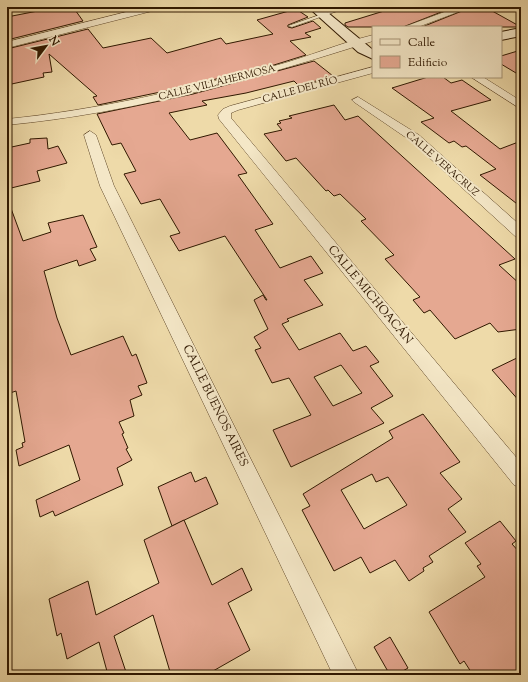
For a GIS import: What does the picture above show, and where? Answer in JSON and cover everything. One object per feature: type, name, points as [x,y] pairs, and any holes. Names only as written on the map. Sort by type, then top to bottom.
[{"type":"street","points":[[7,45],[157,7]]},
{"type":"street","points":[[412,26],[467,7]]},
{"type":"street","points":[[319,10],[355,43],[372,54]]},
{"type":"street","points":[[502,36],[521,32]]},
{"type":"street","name":"CALLE VILLAHERMOSA","points":[[7,122],[58,117],[102,110],[278,68],[372,38]]},
{"type":"street","name":"CALLE DEL RÍO","points":[[227,111],[372,70]]},
{"type":"street","points":[[478,78],[521,106]]},
{"type":"street","name":"CALLE VERACRUZ","points":[[358,100],[415,138],[521,234]]},
{"type":"street","name":"CALLE MICHOACÁN","points":[[227,111],[224,115],[230,126],[521,478]]},
{"type":"street","name":"CALLE BUENOS AIRES","points":[[90,135],[107,186],[346,675]]},
{"type":"lane","points":[[290,26],[319,10],[347,7]]},
{"type":"building","points":[[47,7],[73,7],[83,21],[7,40],[7,17],[48,9]]},
{"type":"building","points":[[397,7],[454,7],[406,26],[348,27],[345,23]]},
{"type":"building","points":[[472,7],[485,7],[521,27],[502,26],[424,26]]},
{"type":"building","points":[[296,9],[308,17],[288,25],[288,27],[292,28],[313,21],[321,28],[305,33],[311,37],[290,41],[306,55],[274,65],[175,89],[98,105],[93,97],[97,96],[49,54],[52,72],[43,73],[44,77],[7,85],[7,49],[88,29],[103,48],[151,38],[167,53],[221,38],[226,44],[273,34],[257,20]]},
{"type":"building","points":[[521,50],[521,76],[502,65],[502,56]]},
{"type":"building","points":[[314,61],[333,76],[299,86],[294,81],[246,93],[202,101],[207,105],[169,113],[190,140],[217,133],[247,173],[238,175],[273,224],[255,230],[280,268],[311,256],[323,273],[304,280],[323,305],[287,319],[289,321],[282,324],[299,350],[340,333],[353,351],[366,346],[379,362],[370,366],[393,396],[371,408],[384,423],[291,467],[273,430],[311,415],[289,378],[272,383],[255,350],[261,348],[254,337],[268,329],[254,300],[263,295],[267,300],[225,236],[179,251],[170,236],[180,233],[160,199],[141,204],[124,174],[136,171],[121,143],[112,145],[97,114],[193,94]],"holes":[[[341,365],[362,393],[333,406],[314,377]]]},
{"type":"building","points":[[425,78],[444,78],[451,83],[462,80],[491,100],[451,111],[500,149],[521,141],[521,207],[480,175],[496,169],[466,146],[462,147],[454,141],[449,143],[421,122],[434,118],[392,88]]},
{"type":"building","points":[[334,105],[345,120],[358,116],[515,259],[499,265],[521,285],[521,329],[498,332],[490,323],[455,339],[430,310],[424,313],[413,300],[420,297],[385,259],[394,255],[361,221],[366,219],[340,194],[334,196],[328,190],[326,191],[296,158],[286,161],[264,134],[282,130],[277,124],[281,123],[279,121],[292,118],[289,116]]},
{"type":"building","points":[[47,138],[48,149],[58,146],[67,163],[37,171],[40,181],[7,189],[7,148],[30,143],[30,139]]},
{"type":"building","points":[[9,203],[23,241],[51,232],[48,223],[83,215],[97,247],[90,249],[96,260],[79,266],[77,260],[44,271],[57,318],[71,355],[123,336],[132,356],[136,354],[147,383],[138,386],[142,395],[130,400],[134,416],[119,422],[128,448],[126,449],[132,460],[117,468],[123,485],[55,516],[53,511],[40,517],[36,500],[80,480],[69,445],[19,466],[16,450],[23,447],[22,443],[25,442],[16,391],[7,394],[7,349],[10,348],[7,336],[7,204]]},
{"type":"building","points":[[521,356],[521,403],[492,370]]},
{"type":"building","points":[[423,414],[460,462],[440,473],[462,499],[448,509],[466,532],[429,556],[433,562],[423,568],[424,571],[409,581],[395,560],[370,573],[361,557],[334,571],[302,510],[310,506],[303,494],[393,438],[389,431]],"holes":[[[372,474],[376,482],[388,477],[407,505],[364,529],[341,490]]]},
{"type":"building","points":[[191,472],[195,482],[206,477],[218,504],[172,526],[158,487]]},
{"type":"building","points":[[184,520],[212,585],[242,568],[252,590],[228,603],[250,650],[206,675],[171,675],[153,615],[114,636],[127,675],[108,675],[99,642],[67,659],[61,633],[57,636],[49,599],[88,581],[96,615],[159,583],[144,540]]},
{"type":"building","points":[[500,521],[516,541],[512,544],[521,554],[521,675],[473,675],[464,661],[460,664],[429,612],[485,577],[477,566],[481,564],[465,543]]},
{"type":"building","points":[[390,637],[408,668],[396,675],[390,675],[374,647]]}]
